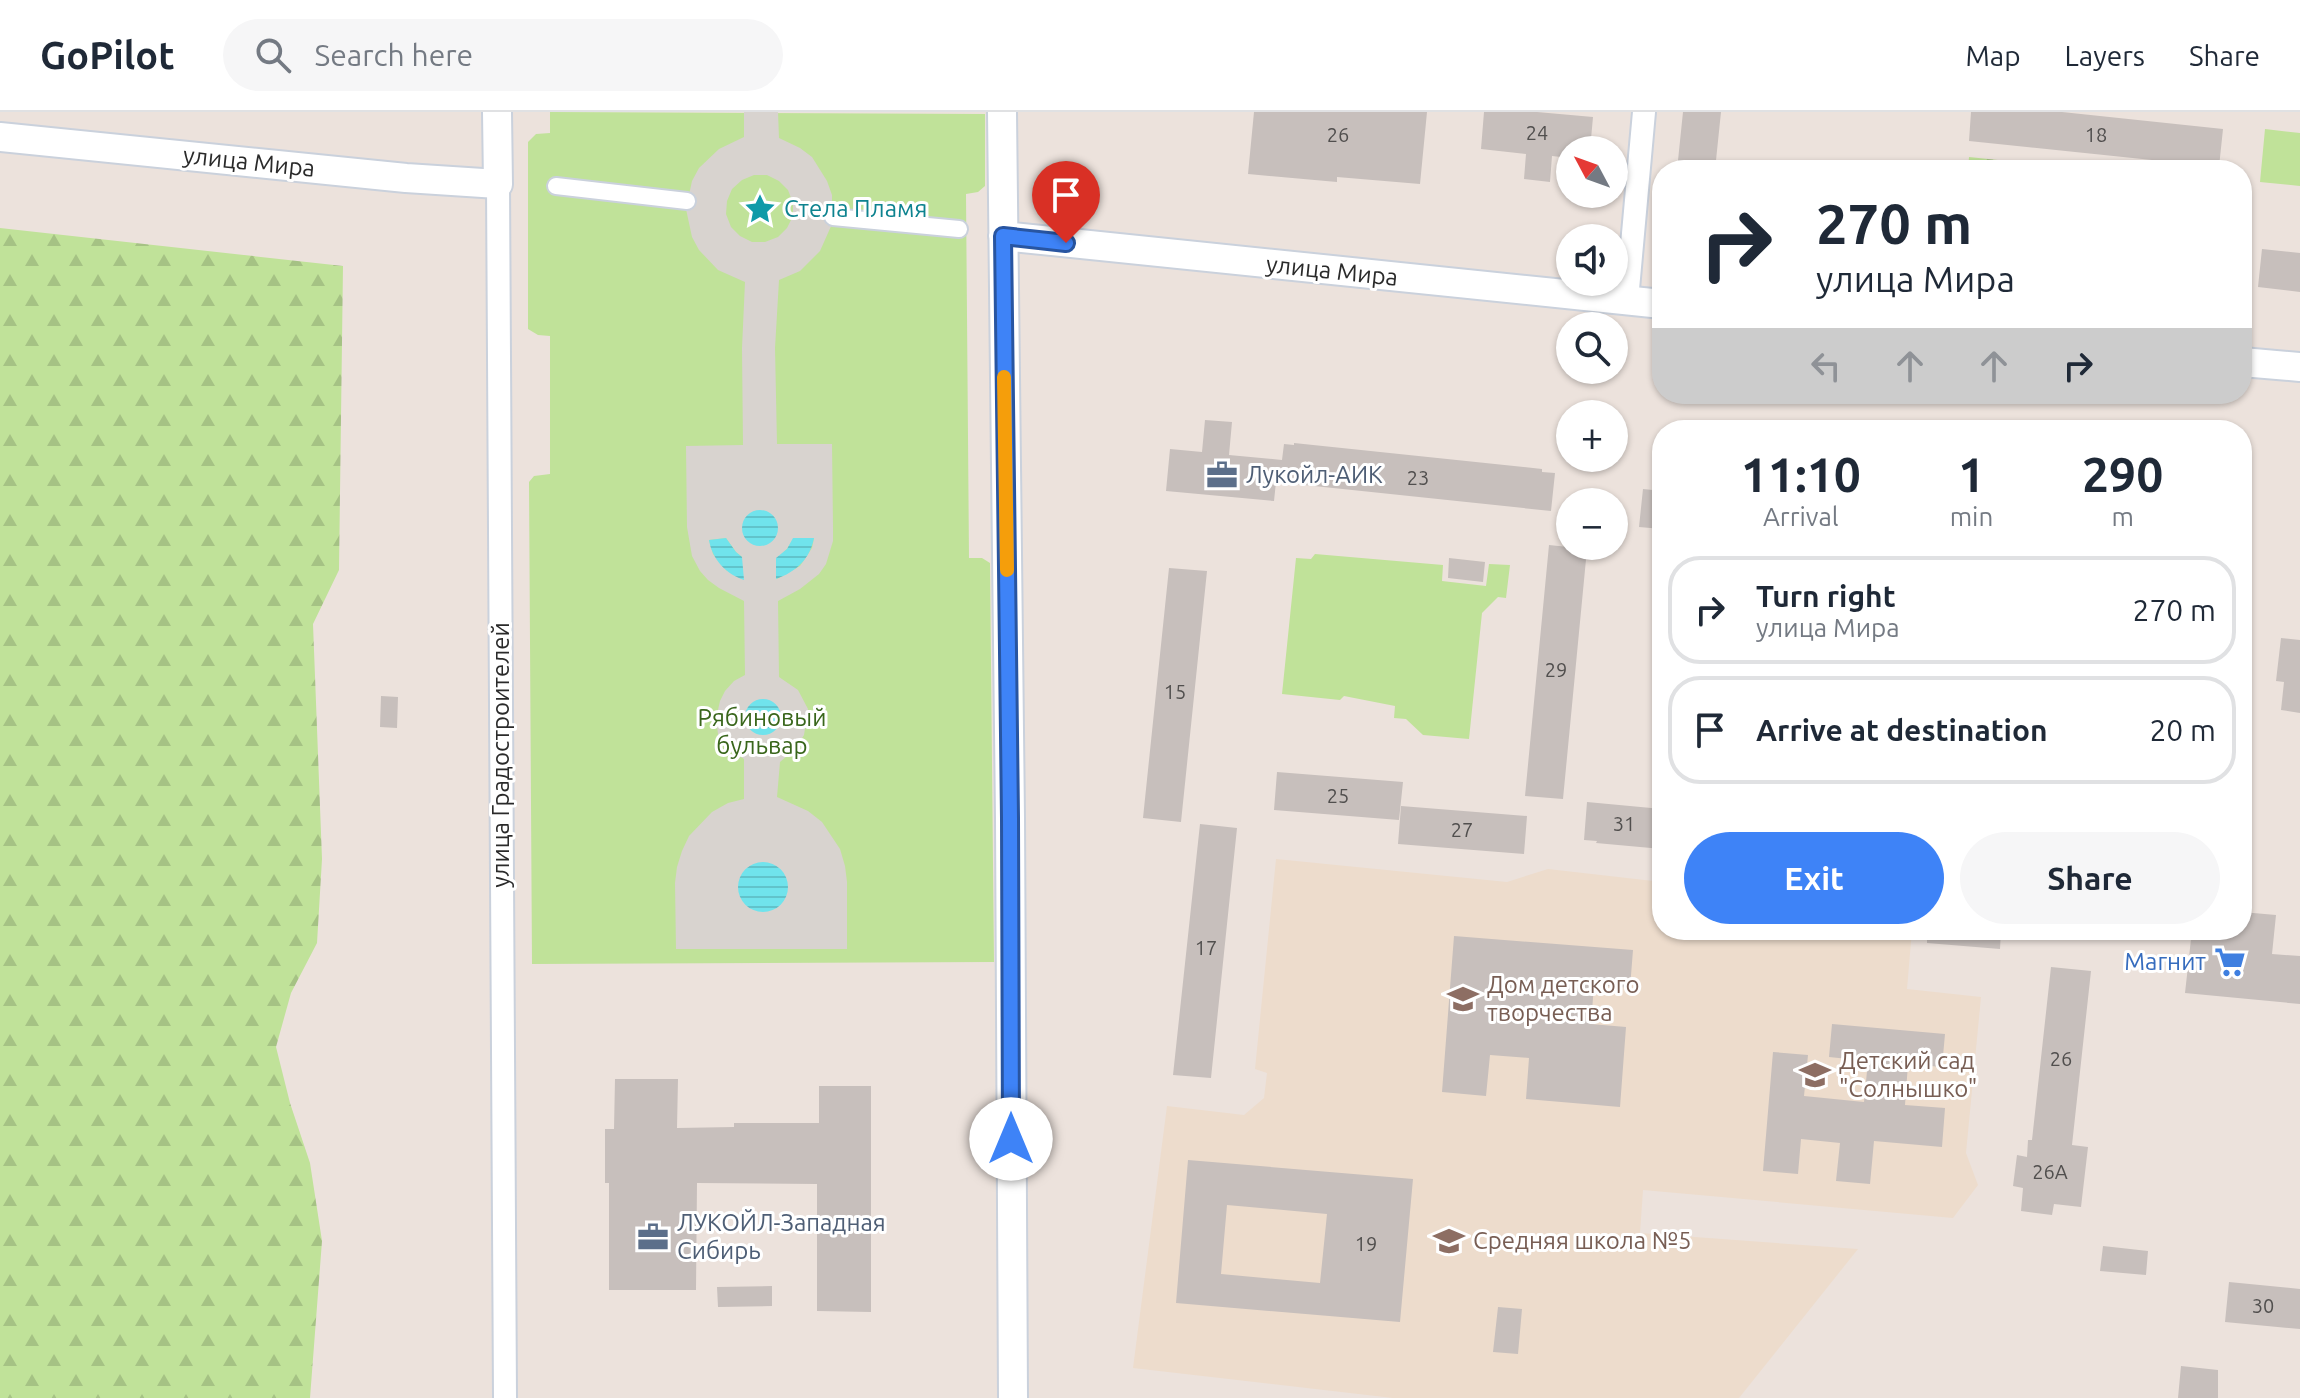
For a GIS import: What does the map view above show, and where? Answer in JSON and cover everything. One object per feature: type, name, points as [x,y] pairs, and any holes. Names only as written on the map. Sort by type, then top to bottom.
[{"type":"street","name":"улица Градостроителей","points":[[497,112],[505,1398]]},
{"type":"street","points":[[1002,112],[1013,1398]]},
{"type":"street","points":[[1627,300],[1644,112]]},
{"type":"street","name":"улица Мира","points":[[0,137],[406,178],[498,184]]},
{"type":"street","points":[[556,186],[687,201]]},
{"type":"street","points":[[833,217],[959,229]]},
{"type":"street","name":"улица Мира","points":[[1003,236],[1652,303]]},
{"type":"street","points":[[2252,363],[2300,367]]},
{"type":"shaded area","points":[[744,112],[778,112],[779,138],[812,157],[832,195],[832,224],[820,251],[800,271],[779,280],[775,348],[777,444],[832,444],[833,541],[826,564],[819,574],[778,601],[779,677],[798,690],[808,709],[804,735],[795,749],[780,762],[777,797],[808,811],[822,822],[840,849],[847,882],[847,949],[676,949],[675,883],[682,851],[689,836],[712,812],[744,799],[744,759],[724,744],[718,734],[716,719],[725,691],[745,675],[744,601],[708,580],[692,556],[687,527],[686,446],[743,445],[745,282],[718,270],[699,250],[692,237],[686,209],[692,181],[699,168],[719,149],[744,137]],"holes":[[[754,175],[767,175],[779,181],[788,190],[793,203],[793,216],[787,228],[778,237],[765,242],[752,242],[740,236],[731,227],[726,214],[732,189]],[[726,538],[742,557],[727,571],[713,554],[709,540]],[[794,538],[814,538],[812,548],[800,566],[777,579],[776,559]]]},
{"type":"shaded area","points":[[1276,859],[1507,882],[1548,869],[1652,881],[1652,940],[1911,940],[1907,989],[1981,997],[1966,1153],[1978,1185],[1953,1218],[1643,1190],[1640,1233],[1858,1249],[1739,1398],[1393,1398],[1133,1368],[1167,1106],[1244,1115],[1264,1098],[1267,1073],[1255,1069]]},
{"type":"green space","name":"Рябиновый бульвар","points":[[550,112],[985,114],[985,186],[978,192],[966,194],[969,558],[982,558],[990,563],[994,962],[532,964],[529,482],[534,476],[550,474],[550,336],[538,335],[528,329],[528,142],[536,134],[550,133]]},
{"type":"green space","points":[[2265,129],[2300,133],[2300,186],[2260,182]]},
{"type":"green space","points":[[1969,157],[1998,160],[1969,160]]},
{"type":"green space","points":[[0,228],[343,266],[339,570],[313,624],[322,859],[317,943],[291,993],[276,1047],[310,1163],[322,1241],[310,1398],[0,1398]]},
{"type":"green space","points":[[1315,554],[1443,565],[1442,581],[1486,586],[1489,564],[1510,565],[1506,598],[1498,597],[1482,613],[1469,739],[1423,735],[1406,719],[1394,718],[1395,706],[1344,696],[1340,700],[1282,694],[1296,558],[1311,559]]},
{"type":"water","points":[[760,510],[772,516],[778,528],[772,540],[760,546],[748,540],[742,528],[748,516]]},
{"type":"water","points":[[726,538],[742,557],[744,580],[726,570],[713,553],[709,540]]},
{"type":"water","points":[[793,538],[814,538],[801,564],[776,579],[776,558],[787,549]]},
{"type":"water","points":[[763,699],[775,705],[781,717],[775,729],[763,735],[751,729],[745,717],[751,705]]},
{"type":"water","points":[[763,862],[781,869],[788,887],[781,905],[763,912],[745,905],[738,887],[745,869]]},
{"type":"building","points":[[1254,112],[1427,112],[1420,184],[1337,177],[1337,182],[1248,174]]},
{"type":"building","points":[[1484,112],[1537,112],[1593,117],[1591,136],[1556,136],[1556,156],[1552,156],[1550,182],[1524,179],[1526,154],[1481,149]]},
{"type":"building","points":[[1683,112],[1721,112],[1716,160],[1678,160]]},
{"type":"building","points":[[1971,112],[2062,112],[2223,129],[2220,160],[2152,160],[1969,141]]},
{"type":"building","points":[[2262,249],[2300,253],[2300,292],[2258,287]]},
{"type":"building","points":[[1205,420],[1232,422],[1229,455],[1282,460],[1284,444],[1294,443],[1542,469],[1542,472],[1555,473],[1551,511],[1276,482],[1274,501],[1166,491],[1170,449],[1202,452]]},
{"type":"building","points":[[1643,489],[1652,490],[1652,528],[1639,527]]},
{"type":"building","points":[[1549,545],[1556,546],[1556,560],[1586,560],[1563,799],[1525,796]]},
{"type":"building","points":[[1449,558],[1485,562],[1483,582],[1448,578]]},
{"type":"building","points":[[1169,568],[1207,571],[1181,822],[1143,818]]},
{"type":"building","points":[[2281,638],[2300,640],[2300,713],[2281,710],[2284,682],[2276,681]]},
{"type":"building","points":[[381,696],[398,697],[397,728],[380,727]]},
{"type":"building","points":[[1277,772],[1403,782],[1399,820],[1274,810]]},
{"type":"building","points":[[1587,802],[1652,808],[1652,848],[1584,840]]},
{"type":"building","points":[[1401,806],[1527,816],[1524,854],[1398,844]]},
{"type":"building","points":[[1200,824],[1237,828],[1211,1078],[1173,1075]]},
{"type":"building","name":"Магнит","points":[[2252,913],[2276,915],[2272,954],[2300,956],[2300,1004],[2185,993],[2191,940],[2252,940]]},
{"type":"building","points":[[1454,936],[1633,950],[1630,988],[1594,985],[1591,1024],[1626,1027],[1620,1107],[1526,1099],[1529,1058],[1490,1055],[1486,1096],[1442,1092]]},
{"type":"building","points":[[1927,940],[2000,940],[2000,949],[1927,943]]},
{"type":"building","points":[[2051,967],[2091,971],[2072,1145],[2088,1147],[2081,1207],[2054,1204],[2052,1215],[2021,1211],[2023,1188],[2013,1186],[2017,1155],[2027,1157],[2028,1140],[2032,1140]]},
{"type":"building","points":[[1832,1024],[1945,1034],[1942,1067],[1908,1064],[1905,1105],[1945,1108],[1942,1147],[1874,1141],[1870,1184],[1836,1181],[1840,1143],[1801,1139],[1798,1174],[1763,1171],[1773,1052],[1808,1055],[1804,1096],[1864,1102],[1868,1061],[1829,1057]]},
{"type":"building","name":"ЛУКОЙЛ-Западная Сибирь","points":[[615,1079],[678,1079],[677,1128],[734,1127],[734,1123],[819,1123],[819,1086],[871,1086],[871,1312],[817,1311],[817,1184],[697,1183],[696,1290],[609,1290],[609,1183],[605,1183],[605,1129],[614,1129]]},
{"type":"building","points":[[1188,1160],[1413,1179],[1400,1322],[1176,1303]],"holes":[[[1227,1205],[1327,1214],[1320,1283],[1221,1274]]]},
{"type":"building","points":[[2103,1246],[2148,1251],[2146,1275],[2100,1271]]},
{"type":"building","points":[[2229,1282],[2300,1289],[2300,1329],[2225,1322]]},
{"type":"building","points":[[772,1286],[772,1306],[718,1307],[717,1287]]},
{"type":"building","points":[[1498,1307],[1522,1309],[1518,1354],[1493,1352]]},
{"type":"building","points":[[2181,1366],[2218,1370],[2218,1398],[2178,1398]]},
{"type":"slow traffic","points":[[1004,377],[1007,570]]},
{"type":"place","name":"Стела Пламя","points":[[760,209]]},
{"type":"place","name":"Лукойл-АИК","points":[[1222,475]]},
{"type":"place","name":"Магнит","points":[[2230,962]]},
{"type":"place","name":"Дом детского творчества","points":[[1463,999]]},
{"type":"place","name":"Детский сад \"Солнышко\"","points":[[1815,1075]]},
{"type":"place","name":"ЛУКОЙЛ-Западная Сибирь","points":[[653,1237]]},
{"type":"place","name":"Средняя школа №5","points":[[1449,1241]]},
{"type":"route","points":[[1011,1139],[1003,236],[1066,243]]}]
